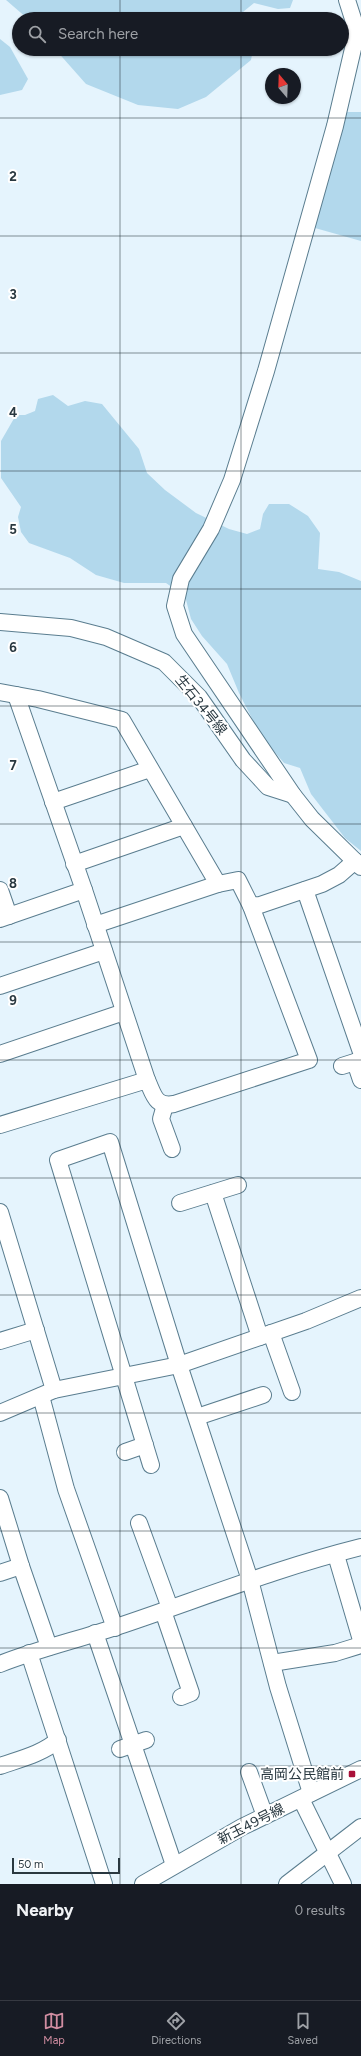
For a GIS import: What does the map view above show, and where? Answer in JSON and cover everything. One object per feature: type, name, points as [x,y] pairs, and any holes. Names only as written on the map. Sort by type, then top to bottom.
[{"type":"street","points":[[251,906],[260,905],[305,890],[339,875],[358,864],[312,818],[293,795],[184,634],[175,606],[181,579],[210,528],[232,480],[266,372],[335,126],[352,57],[355,40],[354,22],[347,0]]},
{"type":"street","name":"生石34号線","points":[[0,622],[71,628],[106,638],[164,662],[199,697],[243,760],[268,787],[293,795]]},
{"type":"street","points":[[8,693],[122,720],[218,884]]},
{"type":"street","points":[[8,693],[53,802],[147,1080],[159,1102],[164,1106],[174,1104],[309,1060],[251,906],[238,880],[218,884],[95,926]]},
{"type":"street","points":[[53,802],[150,769]]},
{"type":"street","points":[[74,864],[184,826]]},
{"type":"street","points":[[0,890],[4,917],[84,890]]},
{"type":"street","points":[[305,890],[361,1080]]},
{"type":"street","points":[[0,986],[104,951]]},
{"type":"street","points":[[0,1054],[124,1012]]},
{"type":"street","points":[[0,1125],[147,1080]]},
{"type":"street","points":[[164,1106],[161,1119],[172,1149]]},
{"type":"street","points":[[151,1465],[58,1160],[110,1142],[179,1365],[250,1580],[306,1796],[328,1853],[343,1884]]},
{"type":"street","points":[[180,1203],[238,1185]]},
{"type":"street","points":[[213,1193],[266,1335],[292,1392]]},
{"type":"street","points":[[0,1212],[36,1330],[66,1489],[115,1628]]},
{"type":"street","points":[[0,1413],[47,1393],[123,1375],[179,1365],[306,1321],[361,1298]]},
{"type":"street","points":[[0,1341],[36,1330]]},
{"type":"street","points":[[196,1417],[263,1396]]},
{"type":"street","points":[[125,1452],[145,1445]]},
{"type":"street","points":[[0,1498],[21,1566],[49,1647]]},
{"type":"street","points":[[139,1523],[191,1693],[181,1697]]},
{"type":"street","points":[[0,1664],[29,1653],[115,1628],[250,1580],[361,1548]]},
{"type":"street","points":[[336,1555],[361,1640]]},
{"type":"street","points":[[0,1573],[21,1566]]},
{"type":"street","points":[[95,1633],[174,1865]]},
{"type":"street","points":[[272,1663],[335,1652],[361,1645]]},
{"type":"street","points":[[29,1653],[104,1884]]},
{"type":"street","points":[[0,1766],[44,1749],[58,1740]]},
{"type":"street","name":"新玉49号線","points":[[143,1884],[174,1865],[265,1816],[361,1769]]},
{"type":"street","points":[[249,1772],[265,1816]]},
{"type":"street","points":[[287,1884],[361,1827]]},
{"type":"shaded area","points":[[6,0],[293,0],[290,8],[278,9],[254,3],[243,12],[20,12]]},
{"type":"shaded area","points":[[0,39],[10,47],[12,56],[15,56],[28,79],[22,90],[0,95]]},
{"type":"shaded area","points":[[61,56],[252,56],[251,60],[206,97],[178,109],[138,105],[86,84]]},
{"type":"shaded area","points":[[346,112],[361,112],[361,241],[315,228]]},
{"type":"shaded area","points":[[53,395],[68,406],[85,401],[102,404],[139,449],[147,473],[165,490],[196,513],[229,529],[247,534],[260,529],[263,514],[269,504],[289,504],[308,516],[320,533],[318,569],[339,572],[361,581],[361,851],[345,838],[311,794],[300,768],[284,763],[261,736],[239,693],[227,664],[202,636],[191,619],[185,596],[166,583],[124,583],[96,575],[70,558],[29,543],[21,532],[18,517],[21,507],[1,478],[1,441],[16,415],[25,415],[35,411],[38,399]]},
{"type":"place","name":"高岡公民館前","points":[[352,1774]]}]
